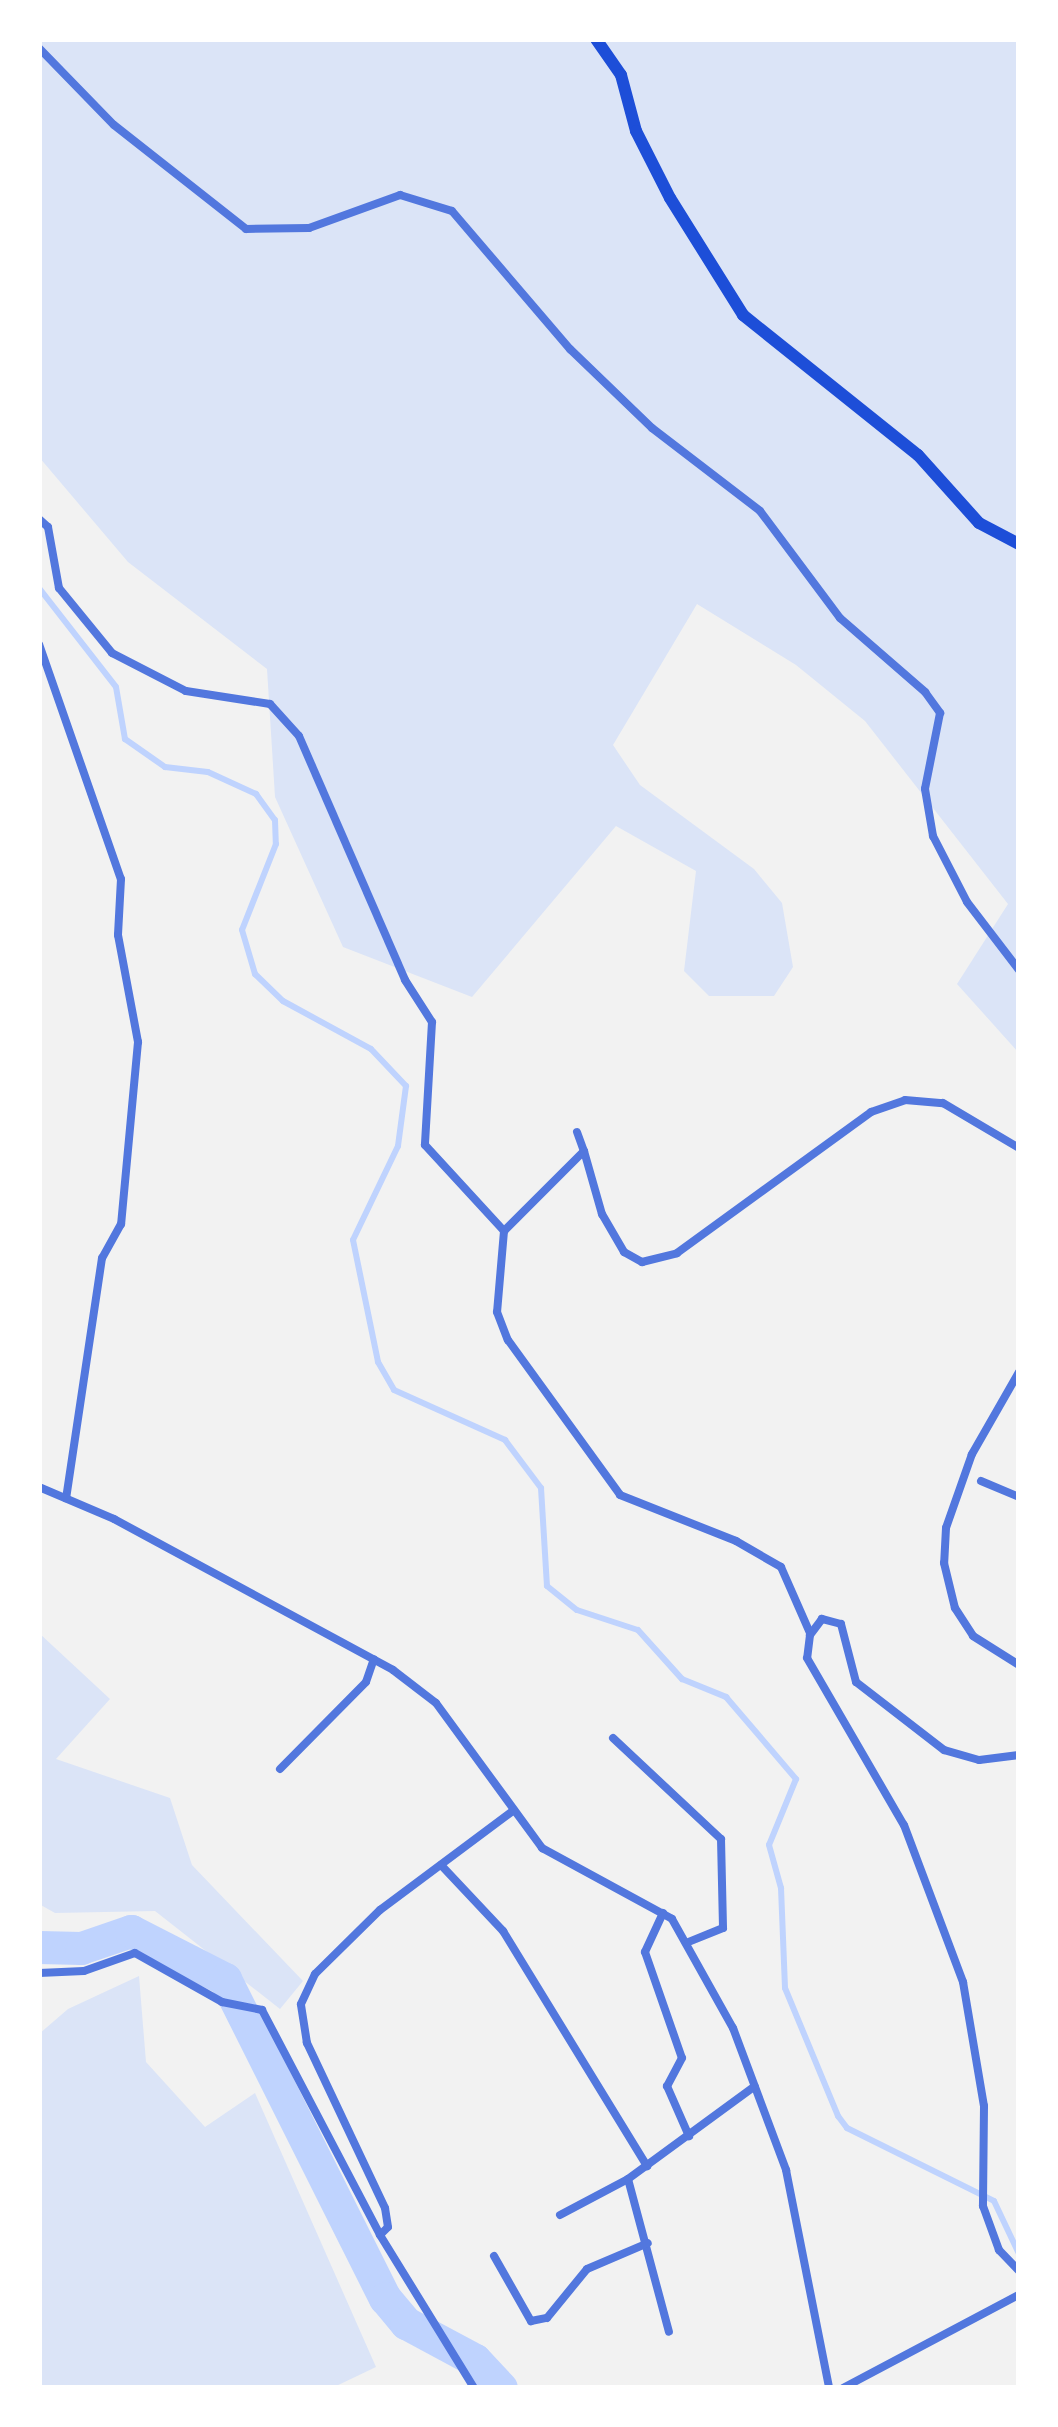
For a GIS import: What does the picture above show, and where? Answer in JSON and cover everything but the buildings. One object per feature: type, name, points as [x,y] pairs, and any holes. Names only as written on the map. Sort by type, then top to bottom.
[{"type":"main road","points":[[596,39],[621,75],[636,131],[670,198],[743,315],[917,455],[979,523],[1019,544]]},
{"type":"street","points":[[39,48],[114,125],[246,229],[308,228],[400,195],[452,211],[570,349],[652,428],[760,511],[840,617],[925,692],[940,713],[926,789],[933,836],[967,902],[1019,970]]},
{"type":"street","points":[[41,520],[59,588],[112,653],[186,691],[270,704],[299,736],[405,980],[432,1022],[425,1145],[505,1231]]},
{"type":"street","points":[[39,644],[122,879],[118,935],[138,1042],[121,1224],[102,1258],[67,1498]]},
{"type":"street","points":[[577,1132],[602,1214],[624,1252],[642,1262],[677,1252],[871,1112],[905,1100],[943,1103],[1019,1148]]},
{"type":"street","points":[[584,1151],[505,1231],[502,1326],[523,1370],[620,1495],[736,1540],[781,1567],[810,1635]]},
{"type":"street","points":[[1019,1372],[972,1454],[946,1528],[944,1563],[956,1608],[973,1636],[1019,1665]]},
{"type":"street","points":[[981,1481],[1019,1497]]},
{"type":"street","points":[[39,1487],[374,1659],[436,1703],[542,1849],[663,1912],[689,1942],[755,2086],[786,2170],[829,2388]]},
{"type":"street","points":[[1019,1755],[979,1760],[944,1750],[856,1682],[842,1624],[821,1618],[810,1635],[807,1658],[904,1825],[963,1982],[979,2061],[986,2184],[982,2200],[999,2250],[1019,2271]]},
{"type":"street","points":[[280,1769],[366,1682],[374,1659]]},
{"type":"street","points":[[614,1738],[721,1839],[723,1928],[689,1942]]},
{"type":"street","points":[[380,2235],[388,2227],[385,2208],[307,2043],[301,2004],[331,1958],[514,1810]]},
{"type":"street","points":[[441,1865],[503,1931],[647,2166]]},
{"type":"street","points":[[663,1912],[645,1952],[682,2058],[668,2086],[689,2136]]},
{"type":"street","points":[[39,1972],[84,1971],[136,1953],[221,2002],[256,2006],[275,2024],[380,2235],[474,2388]]},
{"type":"street","points":[[560,2215],[628,2180],[755,2086]]},
{"type":"street","points":[[628,2180],[669,2332]]},
{"type":"street","points":[[494,2256],[530,2321],[547,2318],[587,2269],[648,2243]]},
{"type":"street","points":[[843,2388],[1019,2295]]},
{"type":"shaded area","points":[[39,39],[1019,39],[1019,1053],[957,984],[1008,904],[865,721],[796,665],[697,604],[613,745],[640,785],[754,869],[782,903],[793,967],[774,996],[709,996],[684,971],[696,871],[616,826],[472,997],[343,947],[275,797],[267,669],[128,562],[39,457]]},
{"type":"shaded area","points":[[39,1633],[110,1699],[56,1759],[170,1798],[192,1865],[303,1981],[280,2009],[155,1911],[55,1913],[39,1904]]},
{"type":"shaded area","points":[[139,1976],[146,2062],[205,2127],[255,2093],[376,2367],[332,2388],[39,2388],[39,2034],[68,2009]]},
{"type":"waterway","points":[[39,588],[116,687],[125,739],[165,767],[208,772],[256,794],[275,820],[276,844],[242,930],[255,974],[283,1001],[371,1049],[406,1086],[398,1146],[353,1240],[378,1362],[394,1390],[505,1440],[541,1488],[547,1586],[577,1610],[638,1630],[682,1679],[726,1697],[796,1779],[769,1845],[781,1888],[785,1988],[838,2116],[847,2128],[994,2201],[1019,2254]]},
{"type":"waterway","points":[[39,1947],[81,1948],[131,1931],[225,1979],[385,2298],[406,2323],[475,2360],[501,2388]]}]
